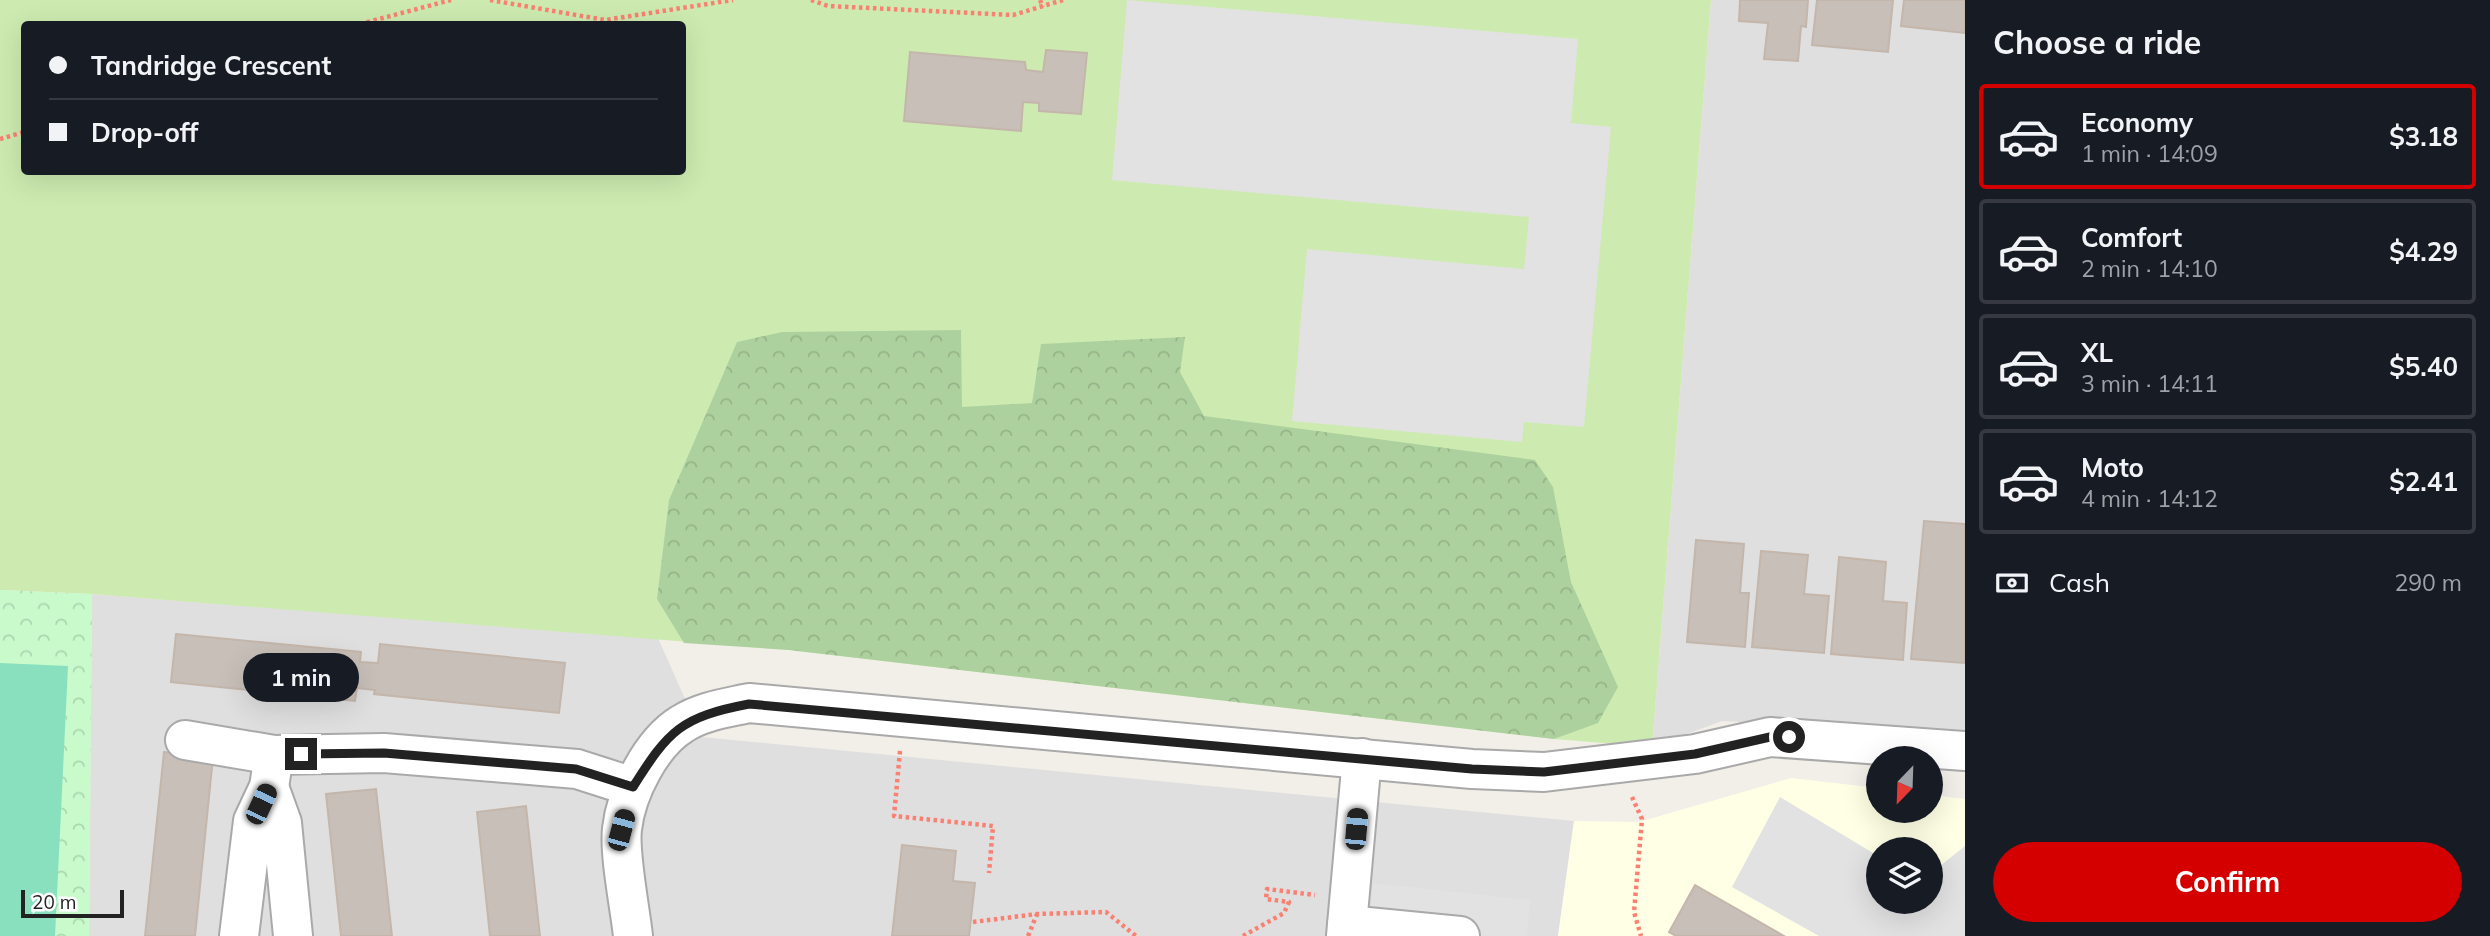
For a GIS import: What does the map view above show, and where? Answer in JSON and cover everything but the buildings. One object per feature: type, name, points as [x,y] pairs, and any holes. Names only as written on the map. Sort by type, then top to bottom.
[{"type":"street","points":[[633,936],[621,830],[633,787],[658,747],[681,724],[714,710],[749,704],[1544,772],[1695,754],[1770,737],[1965,751]]},
{"type":"street","points":[[185,740],[272,771],[384,753],[576,769],[633,787]]},
{"type":"street","points":[[1362,758],[1348,920],[1460,936]]},
{"type":"street","points":[[239,936],[253,821],[272,771]]},
{"type":"street","points":[[272,771],[282,823],[293,936]]},
{"type":"path","points":[[371,21],[451,0]]},
{"type":"path","points":[[490,0],[605,20],[733,0]]},
{"type":"path","points":[[811,0],[828,6],[1013,15],[1063,0]]},
{"type":"path","points":[[1040,0],[1043,7]]},
{"type":"path","points":[[0,139],[21,133]]},
{"type":"path","points":[[903,717],[894,816],[993,826],[989,873]]},
{"type":"path","points":[[1616,764],[1642,819],[1634,912],[1641,936]]},
{"type":"path","points":[[1243,936],[1284,913],[1289,902],[1266,899],[1267,889],[1348,920]]},
{"type":"path","points":[[973,922],[1037,914],[1106,912],[1136,936]]},
{"type":"path","points":[[1028,936],[1037,914]]},
{"type":"shaded area","points":[[1127,0],[1578,39],[1571,123],[1611,127],[1584,427],[1524,422],[1522,442],[1292,421],[1307,249],[1524,269],[1529,217],[1112,180]]},
{"type":"shaded area","points":[[1711,0],[1965,0],[1965,734],[1722,721],[1652,747]]},
{"type":"shaded area","points":[[92,594],[658,638],[702,737],[1574,821],[1558,936],[89,936]]},
{"type":"shaded area","points":[[1791,778],[1866,787],[1866,823],[1943,823],[1943,796],[1965,799],[1965,936],[1558,936],[1574,821],[1639,822]]},
{"type":"shaded area","points":[[1780,797],[1866,849],[1866,914],[1943,914],[1943,864],[1965,846],[1965,936],[1819,936],[1732,887]]},
{"type":"shaded area","points":[[1373,883],[1530,900],[1527,936],[1368,936]]},
{"type":"green space","points":[[0,0],[1711,0],[1652,747],[1554,739],[789,650],[92,594],[0,590]]},
{"type":"green space","points":[[961,330],[962,407],[1032,403],[1041,344],[1185,337],[1180,372],[1204,416],[1535,460],[1553,487],[1571,582],[1618,687],[1598,723],[1554,739],[789,650],[684,643],[657,599],[669,500],[737,342],[782,332]]},
{"type":"green space","points":[[0,590],[92,594],[89,936],[0,936]]},
{"type":"green space","points":[[0,663],[68,666],[55,936],[0,936]]},
{"type":"route","points":[[301,754],[384,753],[576,769],[633,787],[658,747],[681,724],[714,710],[749,704],[1472,769],[1544,772],[1695,754],[1770,737],[1789,737]]}]
